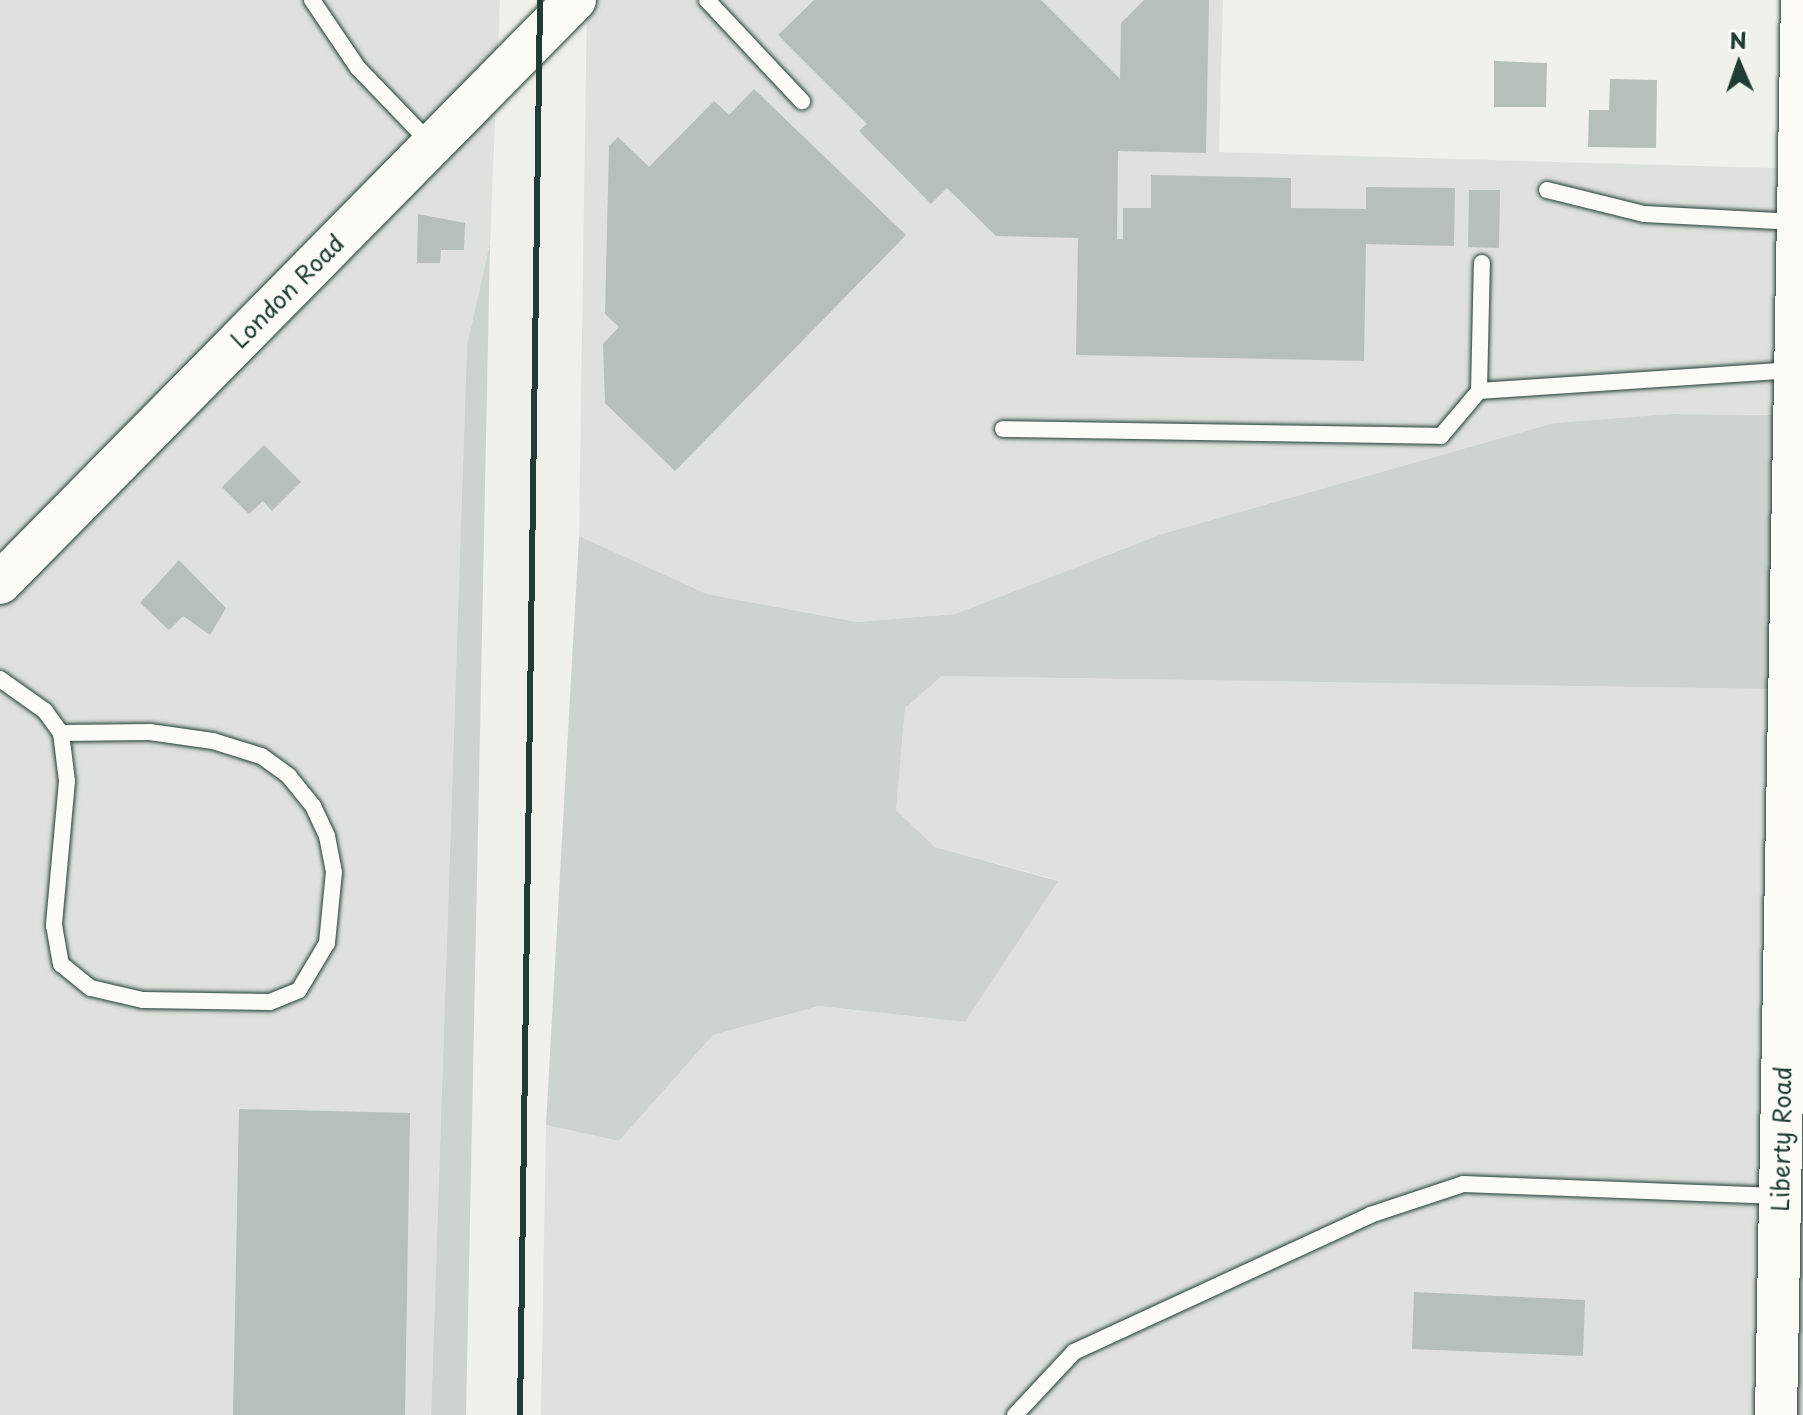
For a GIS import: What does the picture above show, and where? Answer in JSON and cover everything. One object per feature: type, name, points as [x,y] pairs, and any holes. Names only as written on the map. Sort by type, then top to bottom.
[{"type":"street","name":"London Road","points":[[0,583],[575,0]]},
{"type":"street","name":"Liberty Road","points":[[1776,1415],[1780,1196],[1794,820],[1795,370],[1802,0]]},
{"type":"lane","points":[[312,0],[358,68],[432,145]]},
{"type":"lane","points":[[707,0],[802,101]]},
{"type":"lane","points":[[1547,190],[1644,214],[1797,222]]},
{"type":"lane","points":[[1003,429],[1441,436],[1479,391],[1482,263]]},
{"type":"lane","points":[[1479,391],[1795,370]]},
{"type":"lane","points":[[0,679],[45,711],[61,733],[67,781],[54,925],[61,964],[91,988],[143,1000],[270,1002],[299,990],[316,970],[327,943],[334,872],[327,836],[313,806],[289,776],[261,756],[213,741],[150,732],[61,733]]},
{"type":"lane","points":[[1015,1415],[1074,1352],[1370,1215],[1463,1184],[1780,1196]]},
{"type":"shaded area","points":[[0,0],[500,0],[490,243],[467,345],[431,1415],[0,1415]]},
{"type":"shaded area","points":[[587,0],[1223,0],[1219,152],[1803,169],[1803,415],[1670,414],[1554,423],[1162,534],[955,614],[857,622],[707,594],[579,536]]},
{"type":"shaded area","points":[[490,243],[466,1415],[431,1415],[467,345]]},
{"type":"shaded area","points":[[1670,414],[1773,415],[1771,689],[942,676],[905,708],[896,810],[935,847],[1058,881],[965,1022],[819,1006],[713,1035],[619,1141],[546,1125],[579,536],[707,594],[857,622],[955,614],[1162,534],[1554,423]]},
{"type":"shaded area","points":[[942,676],[1771,689],[1757,1415],[541,1415],[546,1125],[619,1141],[713,1035],[819,1006],[965,1022],[1057,880],[935,847],[896,810],[905,708]]},
{"type":"shaded area","points":[[1803,807],[1803,1415],[1791,1415]]},
{"type":"building","points":[[814,0],[1041,0],[1120,79],[1121,23],[1144,0],[1209,0],[1206,153],[1118,151],[1117,239],[1123,239],[1123,208],[1151,208],[1151,175],[1291,178],[1291,208],[1366,209],[1366,187],[1455,188],[1454,246],[1366,244],[1364,361],[1076,355],[1078,238],[996,236],[947,188],[931,204],[859,131],[867,124],[778,35]]},
{"type":"building","points":[[1494,61],[1547,63],[1546,107],[1494,107]]},
{"type":"building","points":[[1610,79],[1657,80],[1656,148],[1588,147],[1589,110],[1609,110]]},
{"type":"building","points":[[754,89],[906,235],[675,471],[605,403],[603,344],[619,327],[605,314],[609,146],[618,137],[649,167],[714,101],[729,115]]},
{"type":"building","points":[[1469,190],[1500,190],[1499,248],[1468,247]]},
{"type":"building","points":[[418,214],[465,223],[464,250],[441,250],[440,263],[417,263]]},
{"type":"building","points":[[264,445],[301,482],[272,511],[263,501],[249,514],[222,487]]},
{"type":"building","points":[[179,560],[226,608],[210,635],[183,616],[169,630],[140,603]]},
{"type":"building","points":[[239,1109],[410,1113],[405,1415],[233,1415]]},
{"type":"building","points":[[1414,1292],[1585,1300],[1583,1356],[1412,1349]]},
{"type":"railway","points":[[520,1415],[540,0]]}]
